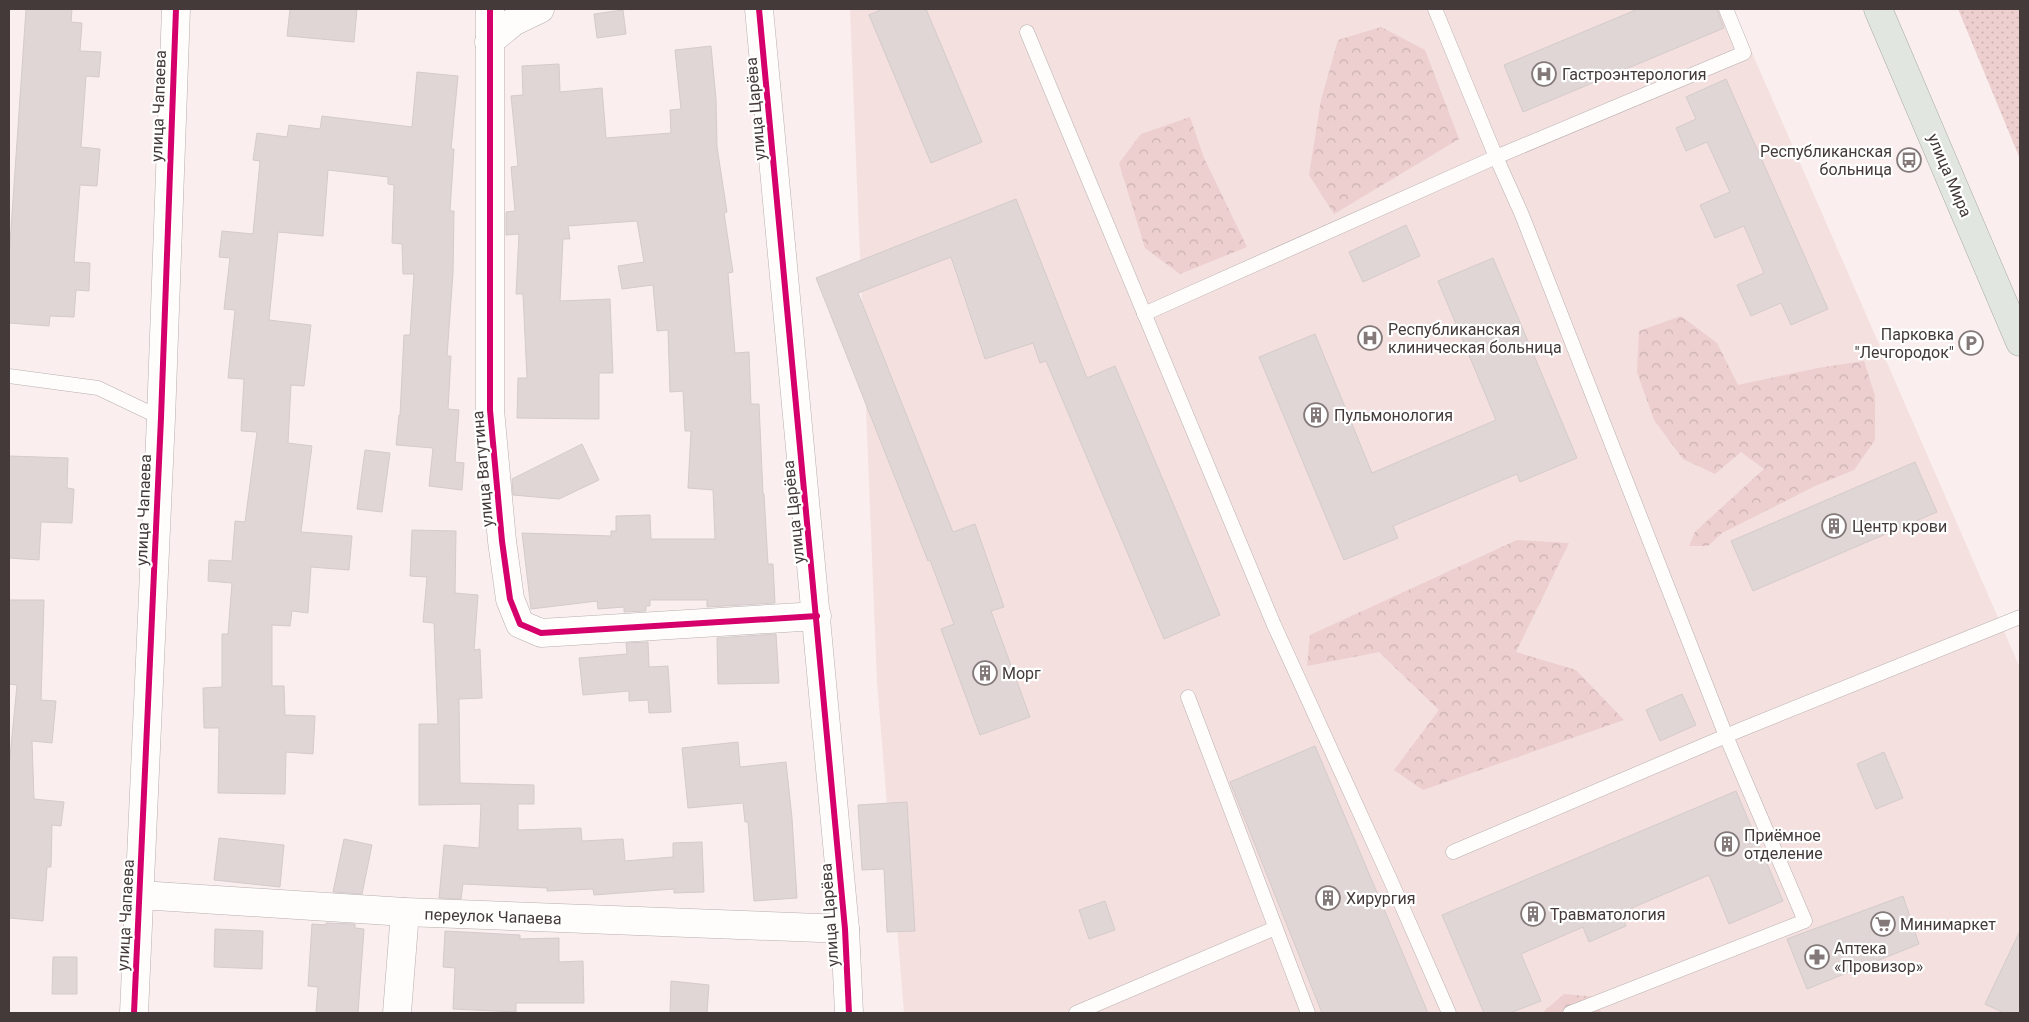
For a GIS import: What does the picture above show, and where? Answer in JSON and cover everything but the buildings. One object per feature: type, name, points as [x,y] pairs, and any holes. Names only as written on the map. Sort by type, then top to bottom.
[{"type":"main road","name":"улица Мира","points":[[1878,9],[2020,342]]},
{"type":"street","name":"улица Чапаева","points":[[134,1013],[161,418],[176,9]]},
{"type":"street","name":"улица Ватутина","points":[[490,9],[490,410],[502,541],[510,599],[520,624],[541,633],[817,616]]},
{"type":"street","points":[[489,42],[513,22],[540,9]]},
{"type":"street","name":"улица Царёва","points":[[759,9],[846,929],[850,1013]]},
{"type":"street","name":"переулок Чапаева","points":[[140,895],[405,912],[846,929]]},
{"type":"street","points":[[397,1013],[405,912]]},
{"type":"lane","points":[[1435,9],[1522,215],[1726,736],[1805,921],[1570,1013]]},
{"type":"lane","points":[[1144,314],[1496,157],[1744,53],[1726,9]]},
{"type":"lane","points":[[1027,32],[1274,625],[1449,1013]]},
{"type":"lane","points":[[9,376],[98,388],[161,418]]},
{"type":"lane","points":[[1453,852],[1726,736],[2020,617]]},
{"type":"lane","points":[[1188,697],[1308,1013]]},
{"type":"lane","points":[[1076,1013],[1275,928]]},
{"type":"shaded area","name":"Республиканская клиническая больница","points":[[850,9],[1733,9],[2020,668],[2020,1013],[904,1013],[877,682]]},
{"type":"green space","points":[[1958,9],[2020,9],[2020,159]]},
{"type":"green space","points":[[1381,27],[1425,50],[1459,139],[1334,214],[1309,175],[1321,100],[1338,40]]},
{"type":"green space","points":[[1190,117],[1204,158],[1247,247],[1180,274],[1145,248],[1119,163],[1141,134]]},
{"type":"green space","points":[[1681,316],[1717,343],[1738,385],[1818,368],[1864,361],[1875,396],[1875,440],[1854,470],[1815,486],[1722,533],[1708,546],[1689,546],[1695,532],[1764,469],[1741,452],[1715,474],[1683,459],[1654,420],[1637,372],[1639,331]]},
{"type":"green space","points":[[1517,540],[1569,543],[1516,652],[1576,670],[1624,720],[1423,790],[1394,770],[1439,710],[1379,652],[1307,666],[1310,635]]},
{"type":"green space","points":[[1564,994],[1597,997],[1601,1013],[1542,1013]]},
{"type":"cycle path","points":[[134,1013],[161,418],[176,9]]},
{"type":"cycle path","points":[[490,9],[490,410],[502,541],[510,599],[520,624],[541,633],[817,616]]},
{"type":"cycle path","points":[[759,9],[845,929],[849,1013]]},
{"type":"place","name":"Гастроэнтерология","points":[[1544,74]]},
{"type":"place","name":"Республиканская больница","points":[[1909,160]]},
{"type":"place","name":"Республиканская клиническая больница","points":[[1370,338]]},
{"type":"place","name":"Парковка \"Лечгородок\"","points":[[1971,343]]},
{"type":"place","name":"Пульмонология","points":[[1316,415]]},
{"type":"place","name":"Центр крови","points":[[1834,526]]},
{"type":"place","name":"Морг","points":[[985,673]]},
{"type":"place","name":"Приёмное отделение","points":[[1727,844]]},
{"type":"place","name":"Хирургия","points":[[1328,898]]},
{"type":"place","name":"Травматология","points":[[1533,914]]},
{"type":"place","name":"Минимаркет","points":[[1883,924]]},
{"type":"place","name":"Аптека «Провизор»","points":[[1817,957]]}]
